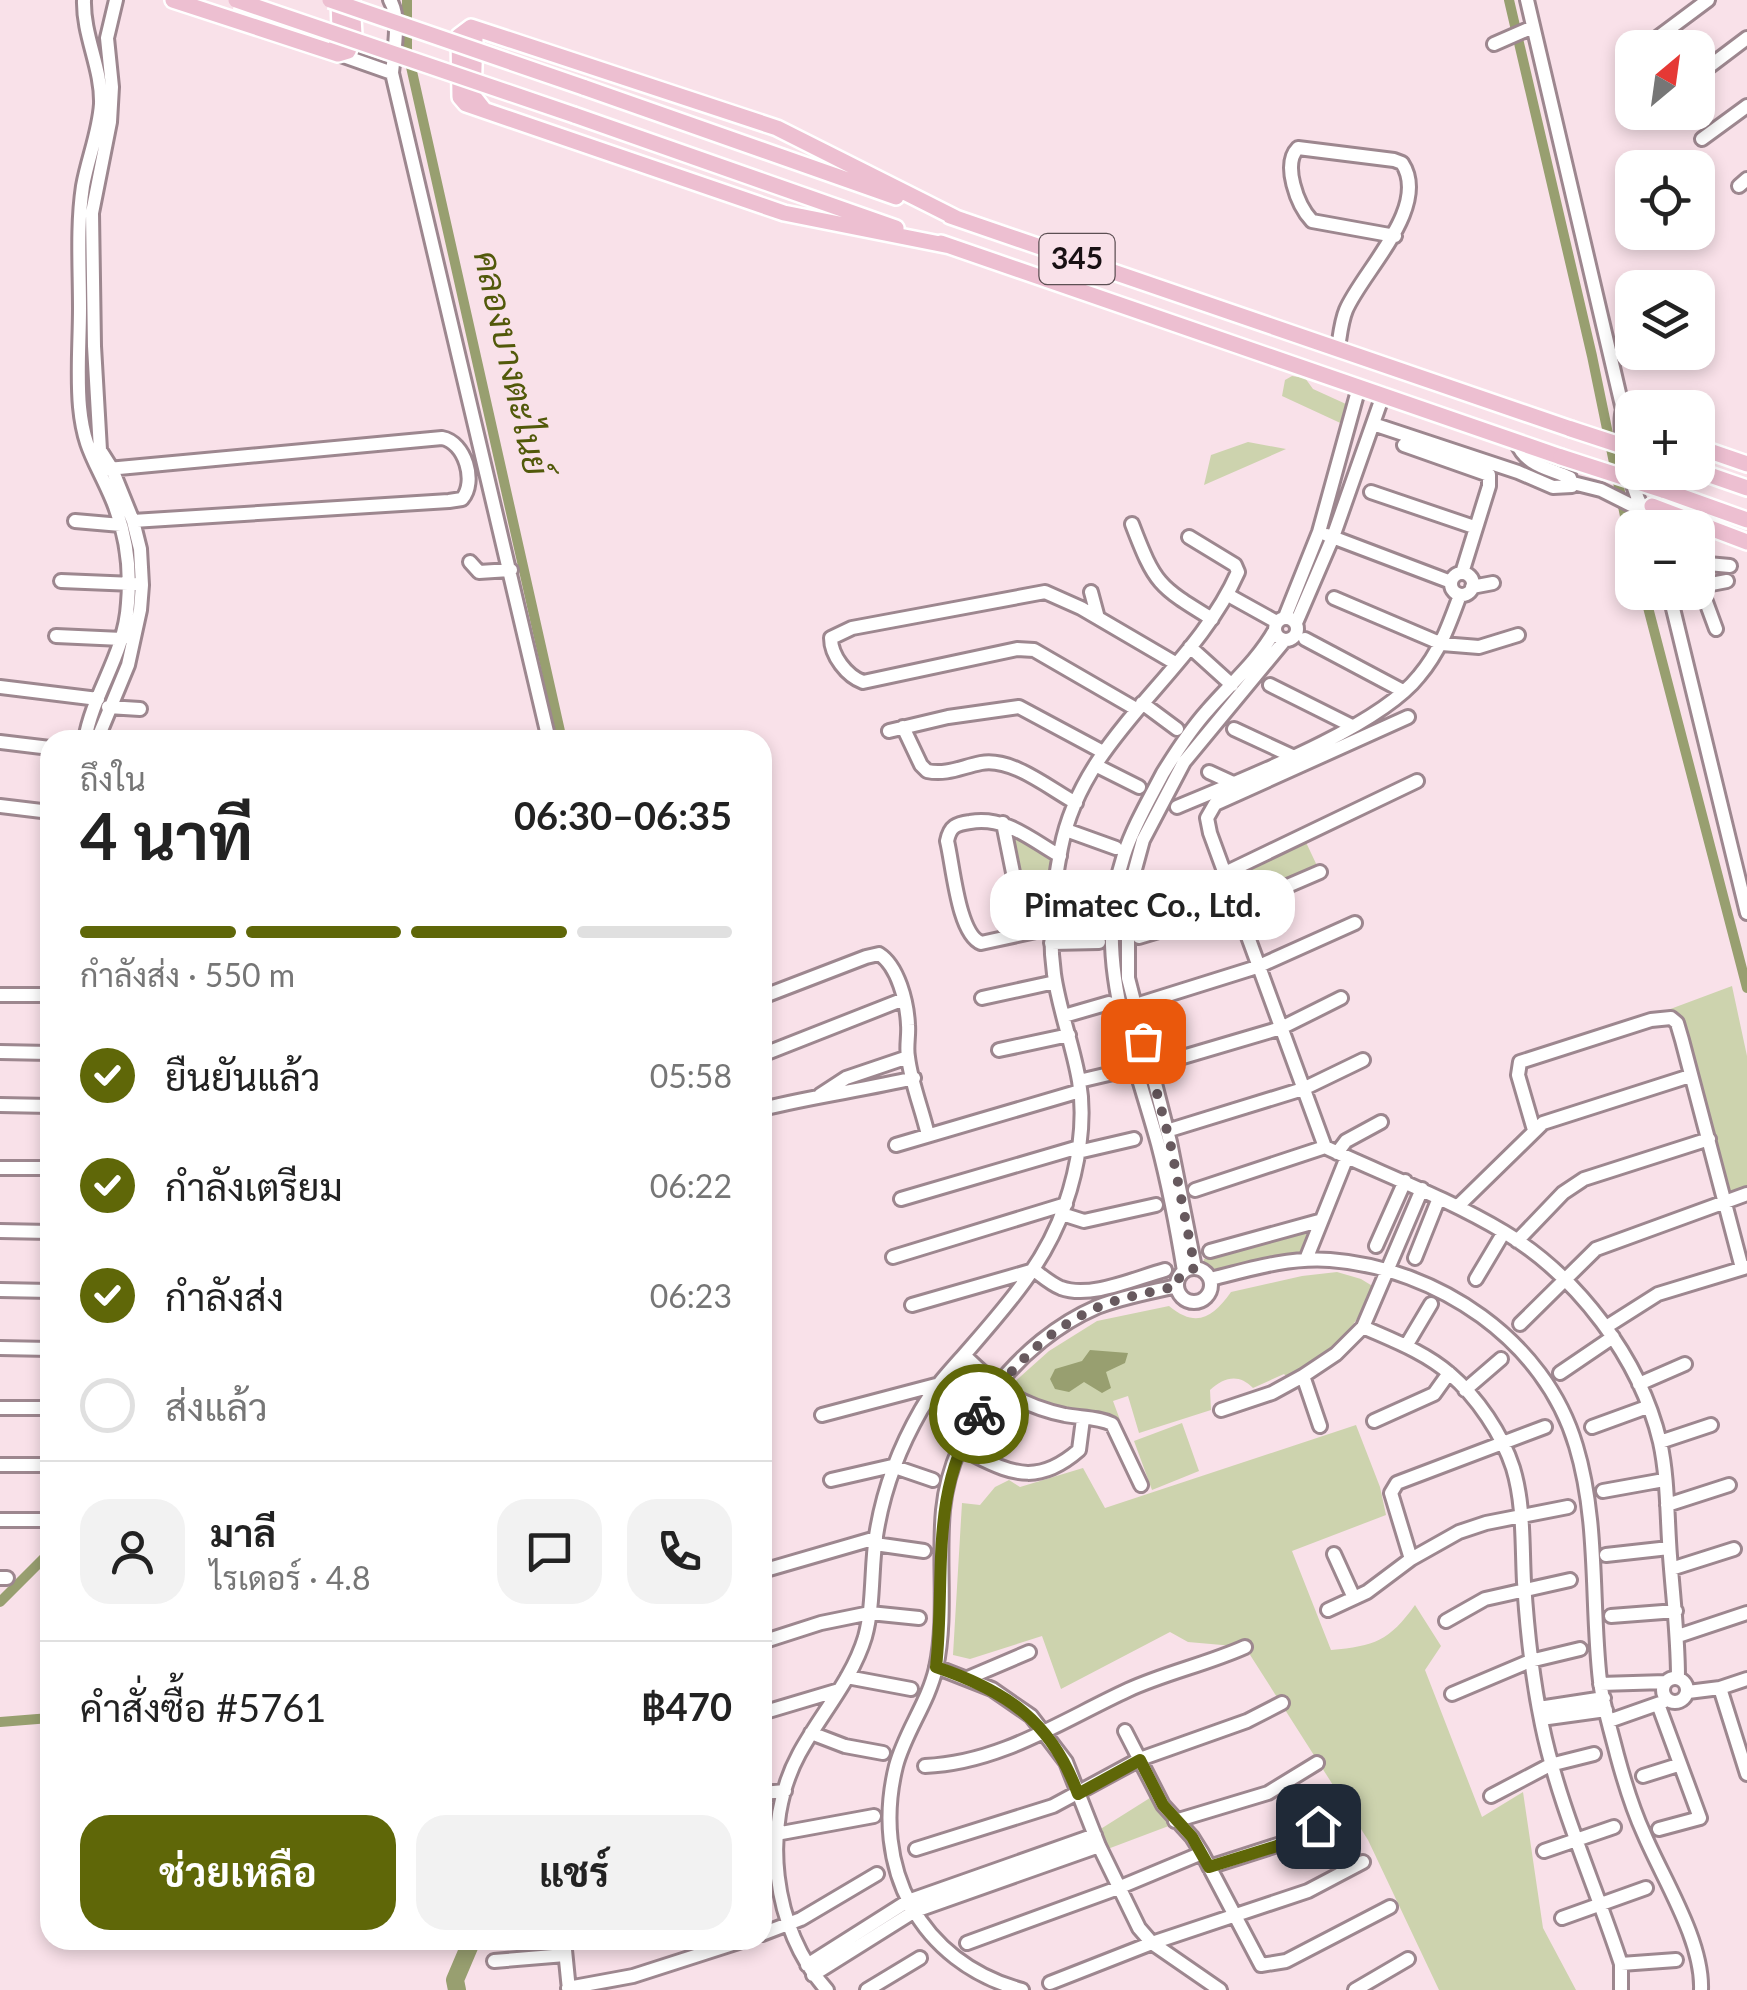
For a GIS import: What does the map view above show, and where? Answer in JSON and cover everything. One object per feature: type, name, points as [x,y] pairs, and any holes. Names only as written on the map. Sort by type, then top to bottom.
[{"type":"main road","points":[[173,0],[338,54],[348,50],[354,36],[352,0]]},
{"type":"main road","name":"345","points":[[236,0],[1747,520]]},
{"type":"main road","name":"345","points":[[330,0],[1615,443]]},
{"type":"main road","points":[[318,48],[332,49],[336,45],[339,0]]},
{"type":"main road","points":[[950,246],[784,214],[484,110],[473,96],[474,42],[480,36],[495,34],[777,128],[956,218]]},
{"type":"main road","points":[[746,144],[762,146],[770,138],[768,129],[752,121]]},
{"type":"main road","points":[[758,203],[778,206],[784,200],[780,191],[764,182]]},
{"type":"main road","points":[[1715,453],[1747,464]]},
{"type":"main road","points":[[1715,477],[1747,488]]},
{"type":"main road","points":[[1715,533],[1747,542]]},
{"type":"street","points":[[84,0],[84,16],[100,76],[101,103],[90,182],[87,346],[104,469],[140,549],[136,584],[99,730]]},
{"type":"street","points":[[90,182],[104,162],[110,122],[112,87],[107,38],[116,0]]},
{"type":"street","points":[[390,0],[395,17],[392,73],[547,730]]},
{"type":"street","points":[[1526,0],[1529,29],[1618,390]]},
{"type":"street","points":[[1668,30],[1708,0]]},
{"type":"street","points":[[1494,44],[1529,29]]},
{"type":"street","points":[[91,39],[107,38]]},
{"type":"street","points":[[1715,63],[1747,38]]},
{"type":"street","points":[[338,54],[392,73]]},
{"type":"street","points":[[1702,139],[1747,106]]},
{"type":"street","points":[[1338,348],[1346,309],[1394,236],[1407,196],[1408,175],[1402,163],[1317,150],[1294,151],[1290,157],[1294,186],[1312,221],[1394,236]]},
{"type":"street","points":[[1122,898],[1123,858],[1162,776],[1198,723],[1283,626],[1319,532],[1359,387]]},
{"type":"street","points":[[1190,1269],[1114,981],[1111,948],[1122,898],[1144,840],[1184,762],[1283,626],[1334,537],[1383,395]]},
{"type":"street","points":[[1374,424],[1553,487],[1573,484]]},
{"type":"street","points":[[75,522],[127,523],[462,499],[469,486],[463,452],[457,443],[442,438],[104,469]]},
{"type":"street","points":[[1516,441],[1531,462],[1565,476],[1573,484],[1601,490],[1640,510]]},
{"type":"street","points":[[1404,445],[1485,472],[1490,486],[1456,577]]},
{"type":"street","points":[[1372,492],[1474,528]]},
{"type":"street","points":[[1132,524],[1158,582],[1212,619]]},
{"type":"street","points":[[1177,808],[1352,726],[1418,678],[1442,644],[1466,591],[1468,575],[1456,577],[1319,532]]},
{"type":"street","points":[[827,1990],[810,1970],[788,1926],[776,1834],[785,1791],[796,1759],[847,1676],[864,1640],[876,1541],[892,1466],[936,1384],[1034,1270],[1064,1209],[1078,1150],[1080,1086],[1055,982],[1051,943],[1060,856],[1076,803],[1100,759],[1212,619],[1238,572],[1235,565],[1190,537]]},
{"type":"street","points":[[470,562],[480,572],[510,570]]},
{"type":"street","points":[[1715,565],[1730,566]]},
{"type":"street","points":[[61,581],[136,584]]},
{"type":"street","points":[[1716,630],[1702,591],[1706,585],[1727,581]]},
{"type":"street","points":[[1466,591],[1493,583]]},
{"type":"street","points":[[90,730],[128,665],[140,610],[136,584]]},
{"type":"street","points":[[1176,663],[1045,592],[852,628],[832,638],[831,648],[846,671],[863,682],[1017,650],[1034,650],[1177,729]]},
{"type":"street","points":[[1090,592],[1098,618]]},
{"type":"street","points":[[1228,595],[1283,626]]},
{"type":"street","points":[[1334,598],[1442,644],[1479,646],[1518,635]]},
{"type":"street","points":[[1674,610],[1747,912]]},
{"type":"street","points":[[56,636],[122,639]]},
{"type":"street","points":[[1306,640],[1403,690]]},
{"type":"street","points":[[1190,646],[1232,684]]},
{"type":"street","points":[[1270,685],[1352,726]]},
{"type":"street","points":[[0,686],[140,709]]},
{"type":"street","points":[[888,732],[948,716],[1019,706],[1138,787]]},
{"type":"street","points":[[1336,1152],[1304,1089],[1227,884],[1207,818],[1215,804],[1408,717]]},
{"type":"street","points":[[904,727],[926,772],[940,774],[983,762],[1007,765],[1076,803]]},
{"type":"street","points":[[1234,729],[1292,756]]},
{"type":"street","points":[[0,742],[40,747]]},
{"type":"street","points":[[1208,772],[1233,783]]},
{"type":"street","points":[[1056,884],[1122,898],[1164,901],[1227,884],[1417,780]]},
{"type":"street","points":[[0,806],[40,811]]},
{"type":"street","points":[[1050,928],[980,943],[969,936],[947,840],[956,824],[988,819],[1003,822],[1060,856]]},
{"type":"street","points":[[1003,822],[1025,932]]},
{"type":"street","points":[[1066,830],[1116,848]]},
{"type":"street","points":[[1139,937],[1236,908],[1320,872]]},
{"type":"street","points":[[1142,1003],[1257,967],[1355,923]]},
{"type":"street","points":[[1051,943],[1099,942]]},
{"type":"street","points":[[772,993],[866,957],[878,954],[891,962],[904,999],[908,1058],[928,1135]]},
{"type":"street","points":[[982,998],[1055,982]]},
{"type":"street","points":[[0,995],[40,995]]},
{"type":"street","points":[[1159,1064],[1281,1028],[1341,998]]},
{"type":"street","points":[[772,1050],[904,999]]},
{"type":"street","points":[[1064,1016],[1109,1003]]},
{"type":"street","points":[[1534,1130],[1518,1068],[1520,1062],[1665,1016],[1677,1023],[1744,1268],[1658,1294],[1560,1373]]},
{"type":"street","points":[[999,1050],[1069,1035]]},
{"type":"street","points":[[0,1052],[40,1053]]},
{"type":"street","points":[[820,1095],[846,1078],[908,1058]]},
{"type":"street","points":[[1173,1129],[1304,1089],[1363,1060]]},
{"type":"street","points":[[896,1145],[1126,1070]]},
{"type":"street","points":[[1458,1206],[1534,1130],[1555,1118],[1690,1076]]},
{"type":"street","points":[[772,1107],[914,1078]]},
{"type":"street","points":[[0,1105],[40,1106]]},
{"type":"street","points":[[1307,1257],[1336,1152],[1346,1141],[1382,1122]]},
{"type":"street","points":[[901,1199],[1134,1138]]},
{"type":"street","points":[[1517,1240],[1563,1193],[1584,1179],[1709,1138]]},
{"type":"street","points":[[1195,1190],[1336,1152],[1458,1206],[1517,1240],[1565,1280],[1609,1332],[1638,1384],[1660,1442],[1678,1636],[1672,1680],[1663,1693],[1663,1702],[1678,1765],[1700,1818],[1659,1829]]},
{"type":"street","points":[[0,1168],[40,1168]]},
{"type":"street","points":[[1376,1246],[1404,1181]]},
{"type":"street","points":[[1222,1410],[1272,1393],[1303,1376],[1336,1354],[1362,1328],[1422,1189]]},
{"type":"street","points":[[1520,1324],[1596,1249],[1608,1242],[1747,1194]]},
{"type":"street","points":[[1414,1258],[1439,1198]]},
{"type":"street","points":[[893,1257],[1064,1209],[1084,1221],[1156,1206]]},
{"type":"street","points":[[1210,1251],[1319,1220]]},
{"type":"street","points":[[0,1231],[40,1232]]},
{"type":"street","points":[[1476,1279],[1504,1232]]},
{"type":"street","points":[[1211,1279],[1294,1260],[1330,1260],[1388,1269],[1444,1292],[1476,1312],[1522,1354],[1557,1401],[1576,1446],[1589,1510],[1600,1684],[1606,1710],[1642,1830],[1702,1972],[1701,1990]]},
{"type":"street","points":[[1177,1286],[1188,1300],[1201,1300],[1210,1292],[1211,1279],[1204,1271],[1190,1269]]},
{"type":"street","points":[[1022,1990],[964,1965],[940,1946],[912,1906],[890,1853],[897,1762],[921,1712],[936,1667],[944,1504],[952,1468],[966,1434],[995,1391],[1035,1346],[1095,1308],[1177,1286],[1190,1269]]},
{"type":"street","points":[[912,1305],[1034,1270],[1061,1288],[1075,1290],[1165,1270]]},
{"type":"street","points":[[0,1290],[40,1291]]},
{"type":"street","points":[[1406,1346],[1431,1304]]},
{"type":"street","points":[[1362,1328],[1406,1346],[1449,1373],[1466,1390],[1503,1444],[1513,1468],[1530,1662],[1550,1765],[1621,1964],[1621,1990]]},
{"type":"street","points":[[0,1348],[40,1348]]},
{"type":"street","points":[[961,1359],[995,1391],[1032,1407],[1112,1424],[1141,1485]]},
{"type":"street","points":[[1466,1390],[1501,1359]]},
{"type":"street","points":[[1638,1384],[1685,1364]]},
{"type":"street","points":[[1374,1421],[1434,1394],[1449,1373]]},
{"type":"street","points":[[1303,1376],[1320,1426]]},
{"type":"street","points":[[822,1415],[936,1384]]},
{"type":"street","points":[[1592,1427],[1647,1407]]},
{"type":"street","points":[[0,1408],[40,1408]]},
{"type":"street","points":[[976,1456],[1014,1474],[1034,1472],[1079,1450],[1083,1419]]},
{"type":"street","points":[[1660,1442],[1711,1425]]},
{"type":"street","points":[[1411,1558],[1391,1493],[1397,1482],[1546,1427]]},
{"type":"street","points":[[0,1465],[40,1465]]},
{"type":"street","points":[[830,1480],[892,1466],[933,1480]]},
{"type":"street","points":[[1603,1491],[1664,1480]]},
{"type":"street","points":[[1667,1505],[1728,1486]]},
{"type":"street","points":[[1328,1610],[1376,1586],[1411,1558],[1459,1532],[1568,1507]]},
{"type":"street","points":[[0,1520],[40,1520]]},
{"type":"street","points":[[772,1567],[876,1541],[924,1551]]},
{"type":"street","points":[[1606,1555],[1670,1548]]},
{"type":"street","points":[[1671,1569],[1734,1549]]},
{"type":"street","points":[[1334,1554],[1354,1598]]},
{"type":"street","points":[[1446,1621],[1485,1599],[1570,1580]]},
{"type":"street","points":[[1611,1616],[1676,1611]]},
{"type":"street","points":[[772,1639],[870,1612],[919,1618]]},
{"type":"street","points":[[1678,1636],[1747,1613]]},
{"type":"street","points":[[925,1766],[956,1765],[988,1756],[1132,1688],[1245,1647]]},
{"type":"street","points":[[1452,1694],[1530,1662],[1580,1649]]},
{"type":"street","points":[[968,1678],[1029,1652]]},
{"type":"street","points":[[936,1667],[968,1678],[1016,1704],[1043,1732],[1066,1762],[1132,1917],[1152,1943],[1210,1988]]},
{"type":"street","points":[[847,1676],[911,1689]]},
{"type":"street","points":[[1540,1713],[1679,1702],[1688,1692],[1747,1679]]},
{"type":"street","points":[[1600,1684],[1672,1680],[1685,1682],[1688,1692]]},
{"type":"street","points":[[1720,1688],[1747,1774]]},
{"type":"street","points":[[772,1710],[839,1690]]},
{"type":"street","points":[[916,1850],[1001,1824],[1078,1794],[1140,1760],[1246,1721],[1282,1702]]},
{"type":"street","points":[[1125,1731],[1174,1821],[1192,1837],[1202,1853],[1257,1960],[1267,1966],[1286,1961],[1390,1907]]},
{"type":"street","points":[[811,1733],[844,1746],[883,1753]]},
{"type":"street","points":[[1491,1796],[1550,1765],[1594,1754]]},
{"type":"street","points":[[1174,1821],[1268,1792],[1317,1763]]},
{"type":"street","points":[[1642,1776],[1678,1765]]},
{"type":"street","points":[[772,1792],[785,1791]]},
{"type":"street","points":[[1209,1867],[1293,1840],[1344,1812]]},
{"type":"street","points":[[776,1834],[874,1816]]},
{"type":"street","points":[[1544,1851],[1614,1827]]},
{"type":"street","points":[[810,1970],[912,1906],[1097,1840]]},
{"type":"street","points":[[967,1942],[1202,1853]]},
{"type":"street","points":[[1050,1984],[1152,1943],[1325,1884],[1363,1862]]},
{"type":"street","points":[[772,1864],[778,1864]]},
{"type":"street","points":[[772,1931],[788,1926],[877,1874]]},
{"type":"street","points":[[1562,1918],[1646,1888]]},
{"type":"street","points":[[565,1950],[569,1989],[633,1976],[714,1950]]},
{"type":"street","points":[[494,1961],[565,1955]]},
{"type":"street","points":[[867,1990],[920,1958]]},
{"type":"street","points":[[1355,1990],[1408,1959]]},
{"type":"street","points":[[1621,1964],[1676,1960]]},
{"type":"shaded area","points":[[1292,376],[1305,378],[1313,389],[1346,404],[1349,427],[1282,396],[1285,380]]},
{"type":"shaded area","points":[[1248,442],[1286,449],[1204,485],[1211,455]]},
{"type":"shaded area","points":[[1003,823],[1060,856],[1050,928],[1025,932]]},
{"type":"shaded area","points":[[1303,836],[1320,872],[1139,937],[1135,905],[1157,909],[1229,893],[1223,874]]},
{"type":"shaded area","points":[[1732,986],[1747,1056],[1747,1194],[1726,1201],[1682,1040],[1665,1011]]},
{"type":"shaded area","points":[[1316,1224],[1307,1257],[1212,1277],[1202,1266],[1210,1255]]},
{"type":"shaded area","points":[[1337,1272],[1374,1287],[1348,1332],[1307,1364],[1308,1370],[1290,1380],[1284,1374],[1253,1388],[1232,1378],[1221,1382],[1210,1390],[1211,1410],[1139,1433],[1128,1396],[1113,1401],[1120,1420],[1047,1408],[1010,1386],[1049,1351],[1097,1321],[1169,1306],[1188,1317],[1204,1317],[1231,1292]]},
{"type":"shaded area","points":[[1090,1350],[1128,1353],[1125,1363],[1106,1372],[1111,1388],[1102,1393],[1084,1382],[1069,1392],[1055,1389],[1050,1379],[1055,1369],[1082,1361]]},
{"type":"shaded area","points":[[1182,1423],[1199,1471],[1152,1490],[1134,1441]]},
{"type":"shaded area","points":[[1356,1425],[1380,1487],[1386,1515],[1292,1551],[1331,1650],[1380,1640],[1415,1605],[1441,1646],[1425,1670],[1482,1817],[1523,1792],[1543,1928],[1576,1990],[1439,1990],[1368,1840],[1245,1647],[1188,1642],[1170,1632],[1061,1689],[1042,1636],[970,1659],[953,1655],[962,1503],[980,1505],[995,1487],[1009,1480],[1020,1487],[1083,1468],[1105,1508]]},
{"type":"shaded area","points":[[1153,1796],[1174,1824],[1105,1850],[1099,1830]]},
{"type":"waterway","name":"คลองบางตะไนย์","points":[[407,0],[407,49],[560,730]]},
{"type":"waterway","points":[[1509,0],[1624,510]]},
{"type":"waterway","points":[[1649,610],[1747,988]]},
{"type":"waterway","points":[[0,1602],[40,1562]]},
{"type":"waterway","points":[[0,1722],[40,1719]]},
{"type":"waterway","name":"คลองบางตะไนย์","points":[[457,1990],[455,1980],[468,1950]]},
{"type":"way so far","points":[[979,1414],[1035,1346],[1059,1328],[1095,1308],[1177,1286],[1184,1271],[1195,1268],[1170,1142],[1143,1041]]},
{"type":"place","name":"Pimatec Co., Ltd.","points":[[1143,1041]]},
{"type":"route","points":[[979,1414],[952,1468],[944,1504],[936,1667],[992,1689],[1030,1716],[1066,1762],[1078,1794],[1140,1760],[1163,1805],[1192,1837],[1209,1867],[1293,1840],[1318,1826]]}]
